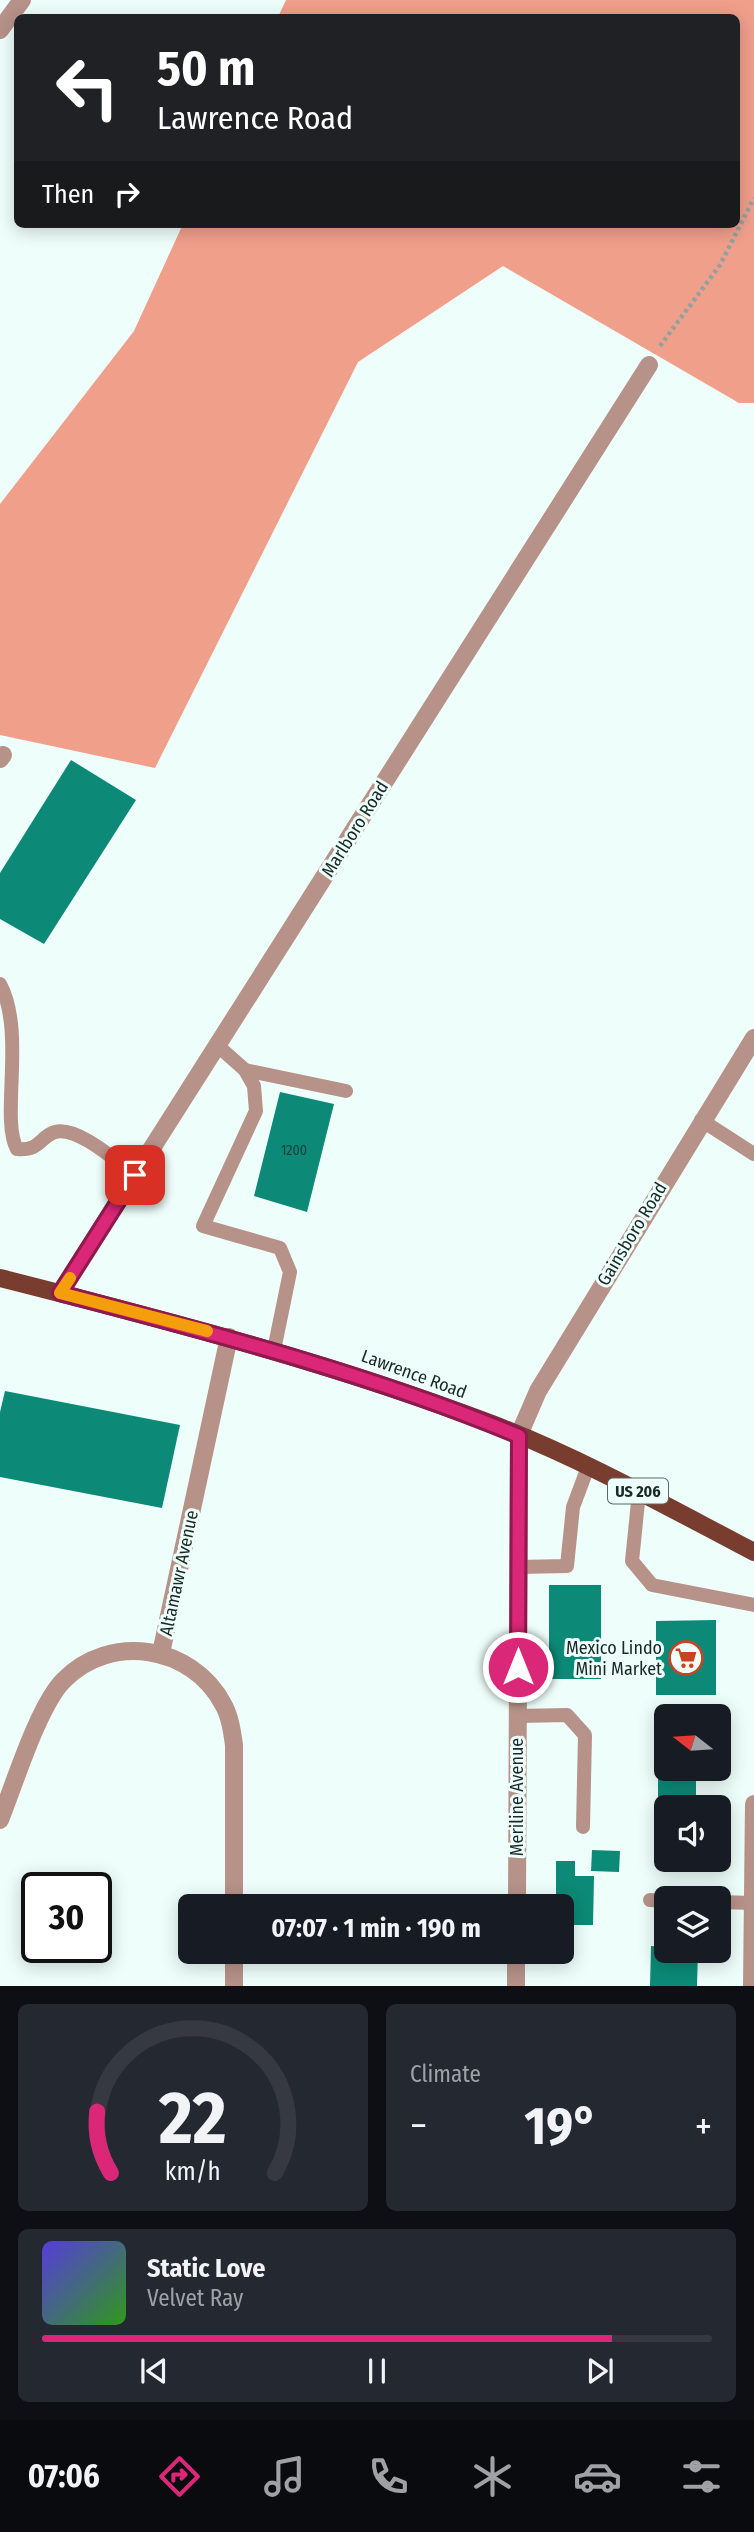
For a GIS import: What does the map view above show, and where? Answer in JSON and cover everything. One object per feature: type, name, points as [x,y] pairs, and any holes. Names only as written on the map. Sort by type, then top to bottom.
[{"type":"main road","name":"Lawrence Road","points":[[0,1278],[229,1337],[361,1377],[519,1436],[639,1492],[754,1552]]},
{"type":"street","points":[[0,30],[22,0]]},
{"type":"street","name":"Marlboro Road","points":[[60,1293],[649,365]]},
{"type":"street","name":"Gainsboro Road","points":[[519,1436],[538,1391],[701,1120],[754,1038]]},
{"type":"street","name":"Altamawr Avenue","points":[[229,1337],[161,1653],[185,1664],[206,1680],[223,1703],[232,1728],[234,1894]]},
{"type":"street","name":"Meriline Avenue","points":[[517,1894],[519,1436]]},
{"type":"street","points":[[0,1820],[48,1701],[63,1680],[85,1663],[112,1652],[138,1650],[161,1653]]},
{"type":"street","points":[[752,1986],[754,1804]]},
{"type":"street","points":[[234,1964],[234,1986]]},
{"type":"street","points":[[516,1964],[516,1986]]},
{"type":"lane","points":[[0,984],[6,995],[12,1028],[8,1090],[12,1143],[17,1149],[29,1150],[55,1132],[77,1133],[135,1175]]},
{"type":"lane","points":[[218,1045],[245,1070],[254,1086],[256,1111],[203,1226],[280,1248],[290,1272],[274,1350]]},
{"type":"lane","points":[[245,1070],[346,1091]]},
{"type":"lane","points":[[701,1120],[754,1154]]},
{"type":"lane","points":[[519,1567],[567,1566],[573,1507],[588,1467]]},
{"type":"lane","points":[[639,1492],[632,1560],[652,1585],[754,1605]]},
{"type":"lane","points":[[518,1716],[567,1715],[584,1735],[583,1827]]},
{"type":"lane","points":[[650,1900],[654,1900]]},
{"type":"lane","points":[[731,1902],[753,1903]]},
{"type":"path","points":[[740,226],[754,198]]},
{"type":"path","points":[[649,365],[666,336],[720,265],[739,228]]},
{"type":"shaded area","points":[[286,0],[754,0],[754,403],[739,403],[503,266],[358,362],[155,768],[0,735],[0,504],[134,331],[181,228],[740,228],[740,14],[279,14]]},
{"type":"building","points":[[71,760],[136,800],[44,944],[0,919],[0,873]]},
{"type":"building","points":[[280,1092],[334,1104],[307,1212],[254,1196]]},
{"type":"building","points":[[5,1391],[180,1425],[162,1508],[0,1477],[0,1412]]},
{"type":"building","points":[[549,1585],[601,1585],[601,1679],[549,1679]]},
{"type":"building","name":"Mexico Lindo Mini Market","points":[[716,1620],[716,1695],[656,1695],[656,1621]]},
{"type":"building","points":[[658,1782],[696,1782],[696,1795],[658,1795]]},
{"type":"building","points":[[592,1850],[620,1851],[619,1872],[591,1871]]},
{"type":"building","points":[[556,1861],[575,1861],[575,1876],[594,1876],[593,1925],[574,1925],[574,1894],[556,1894]]},
{"type":"building","points":[[651,1946],[654,1946],[654,1963],[698,1963],[697,1986],[650,1986]]},
{"type":"slow traffic","points":[[70,1278],[60,1293],[207,1331]]},
{"type":"place","name":"Mexico Lindo Mini Market","points":[[686,1658]]},
{"type":"route","points":[[135,1175],[60,1293],[229,1337],[361,1377],[493,1424],[519,1436],[518,1667]]}]
